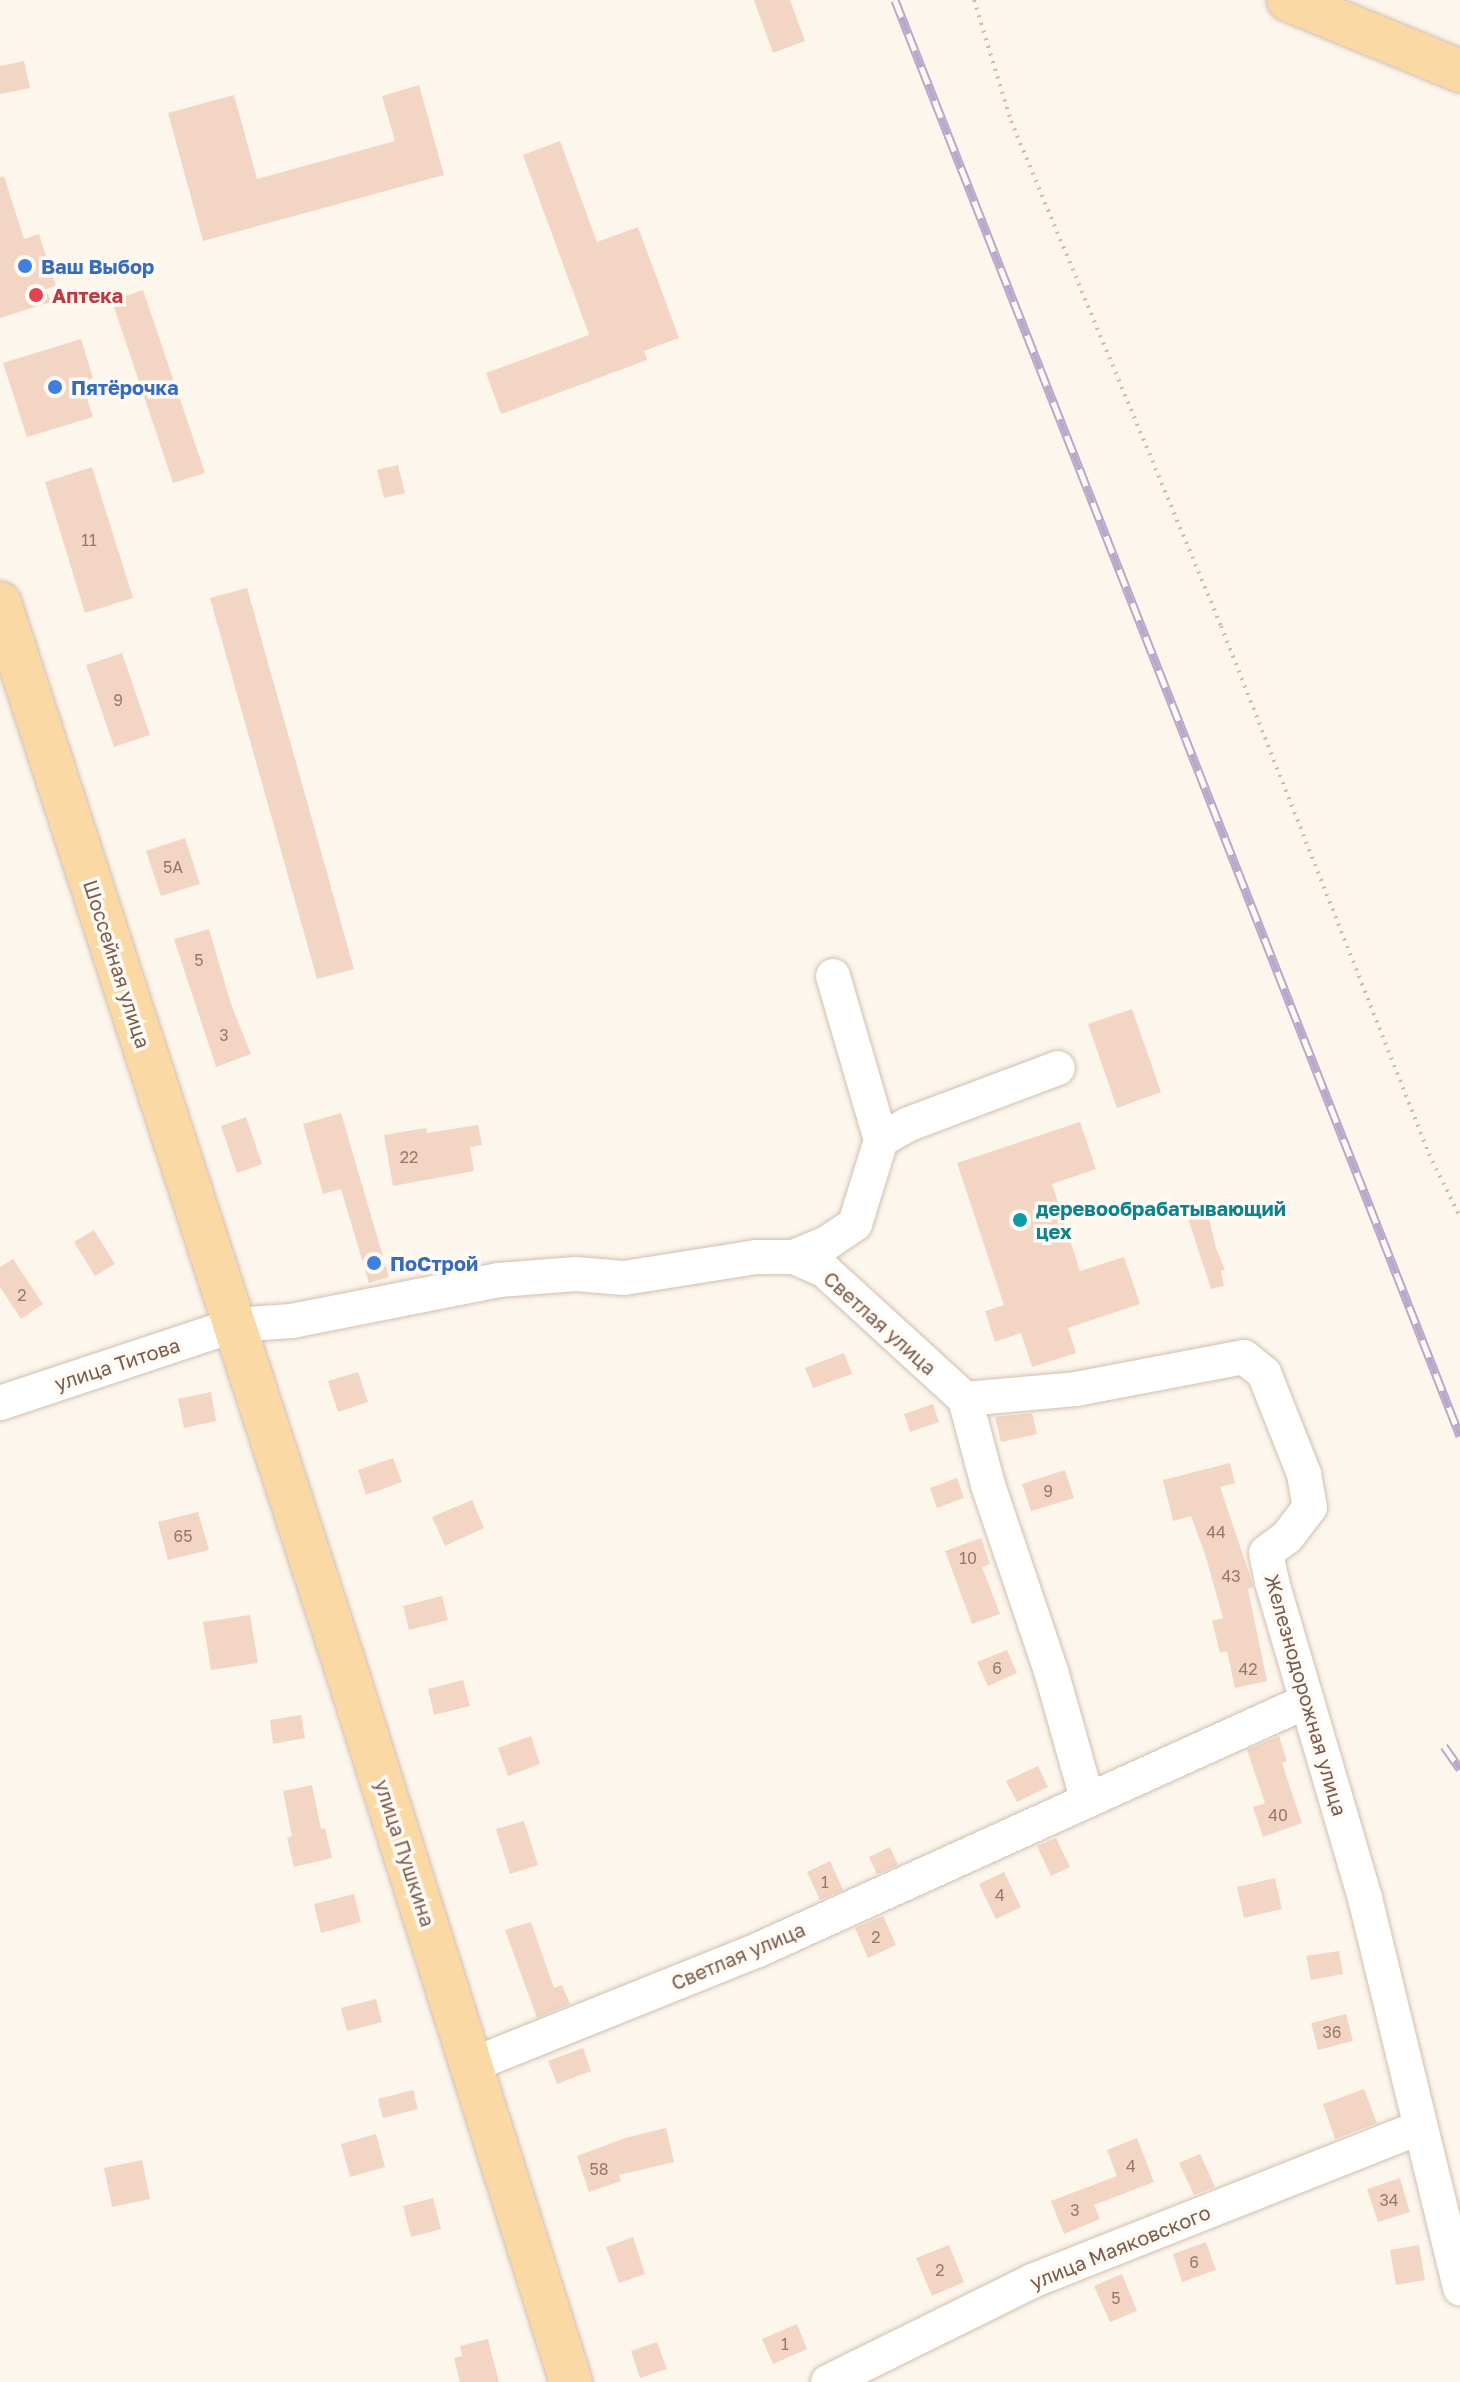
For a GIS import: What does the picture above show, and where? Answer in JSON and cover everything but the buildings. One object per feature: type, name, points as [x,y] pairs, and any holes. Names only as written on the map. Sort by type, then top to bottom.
[{"type":"main road","points":[[1288,0],[1460,71]]},
{"type":"main road","name":"Шоссейная улица","points":[[0,603],[234,1325]]},
{"type":"main road","name":"улица Пушкина","points":[[234,1325],[571,2382]]},
{"type":"street","points":[[794,1257],[827,1243],[855,1224],[881,1140],[833,976]]},
{"type":"street","points":[[881,1140],[909,1124],[1058,1068]]},
{"type":"street","name":"Светлая улица","points":[[234,1325],[292,1321],[499,1280],[576,1274],[624,1278],[756,1257],[794,1257],[825,1271],[965,1399]]},
{"type":"street","name":"улица Титова","points":[[0,1403],[234,1325]]},
{"type":"street","name":"Железнодорожная улица","points":[[965,1399],[1076,1389],[1244,1357],[1264,1373],[1304,1474],[1310,1507],[1287,1537],[1266,1553],[1305,1702],[1365,1898],[1418,2128],[1460,2289]]},
{"type":"street","points":[[965,1399],[988,1485],[1051,1671],[1087,1798]]},
{"type":"street","name":"Светлая улица","points":[[472,2065],[758,1950],[1087,1798],[1305,1702]]},
{"type":"street","name":"улица Маяковского","points":[[828,2382],[1032,2281],[1418,2128]]},
{"type":"path","points":[[974,0],[1011,121],[1221,626],[1429,1154],[1460,1217]]},
{"type":"railway","points":[[895,0],[1460,1436]]},
{"type":"railway","points":[[1444,1746],[1460,1769]]},
{"type":"place","name":"Ваш Выбор","points":[[25,266]]},
{"type":"place","name":"Аптека","points":[[36,295]]},
{"type":"place","name":"Пятёрочка","points":[[55,387]]},
{"type":"place","name":"деревообрабатывающий цех","points":[[1020,1220]]},
{"type":"place","name":"ПоСтрой","points":[[374,1263]]}]
